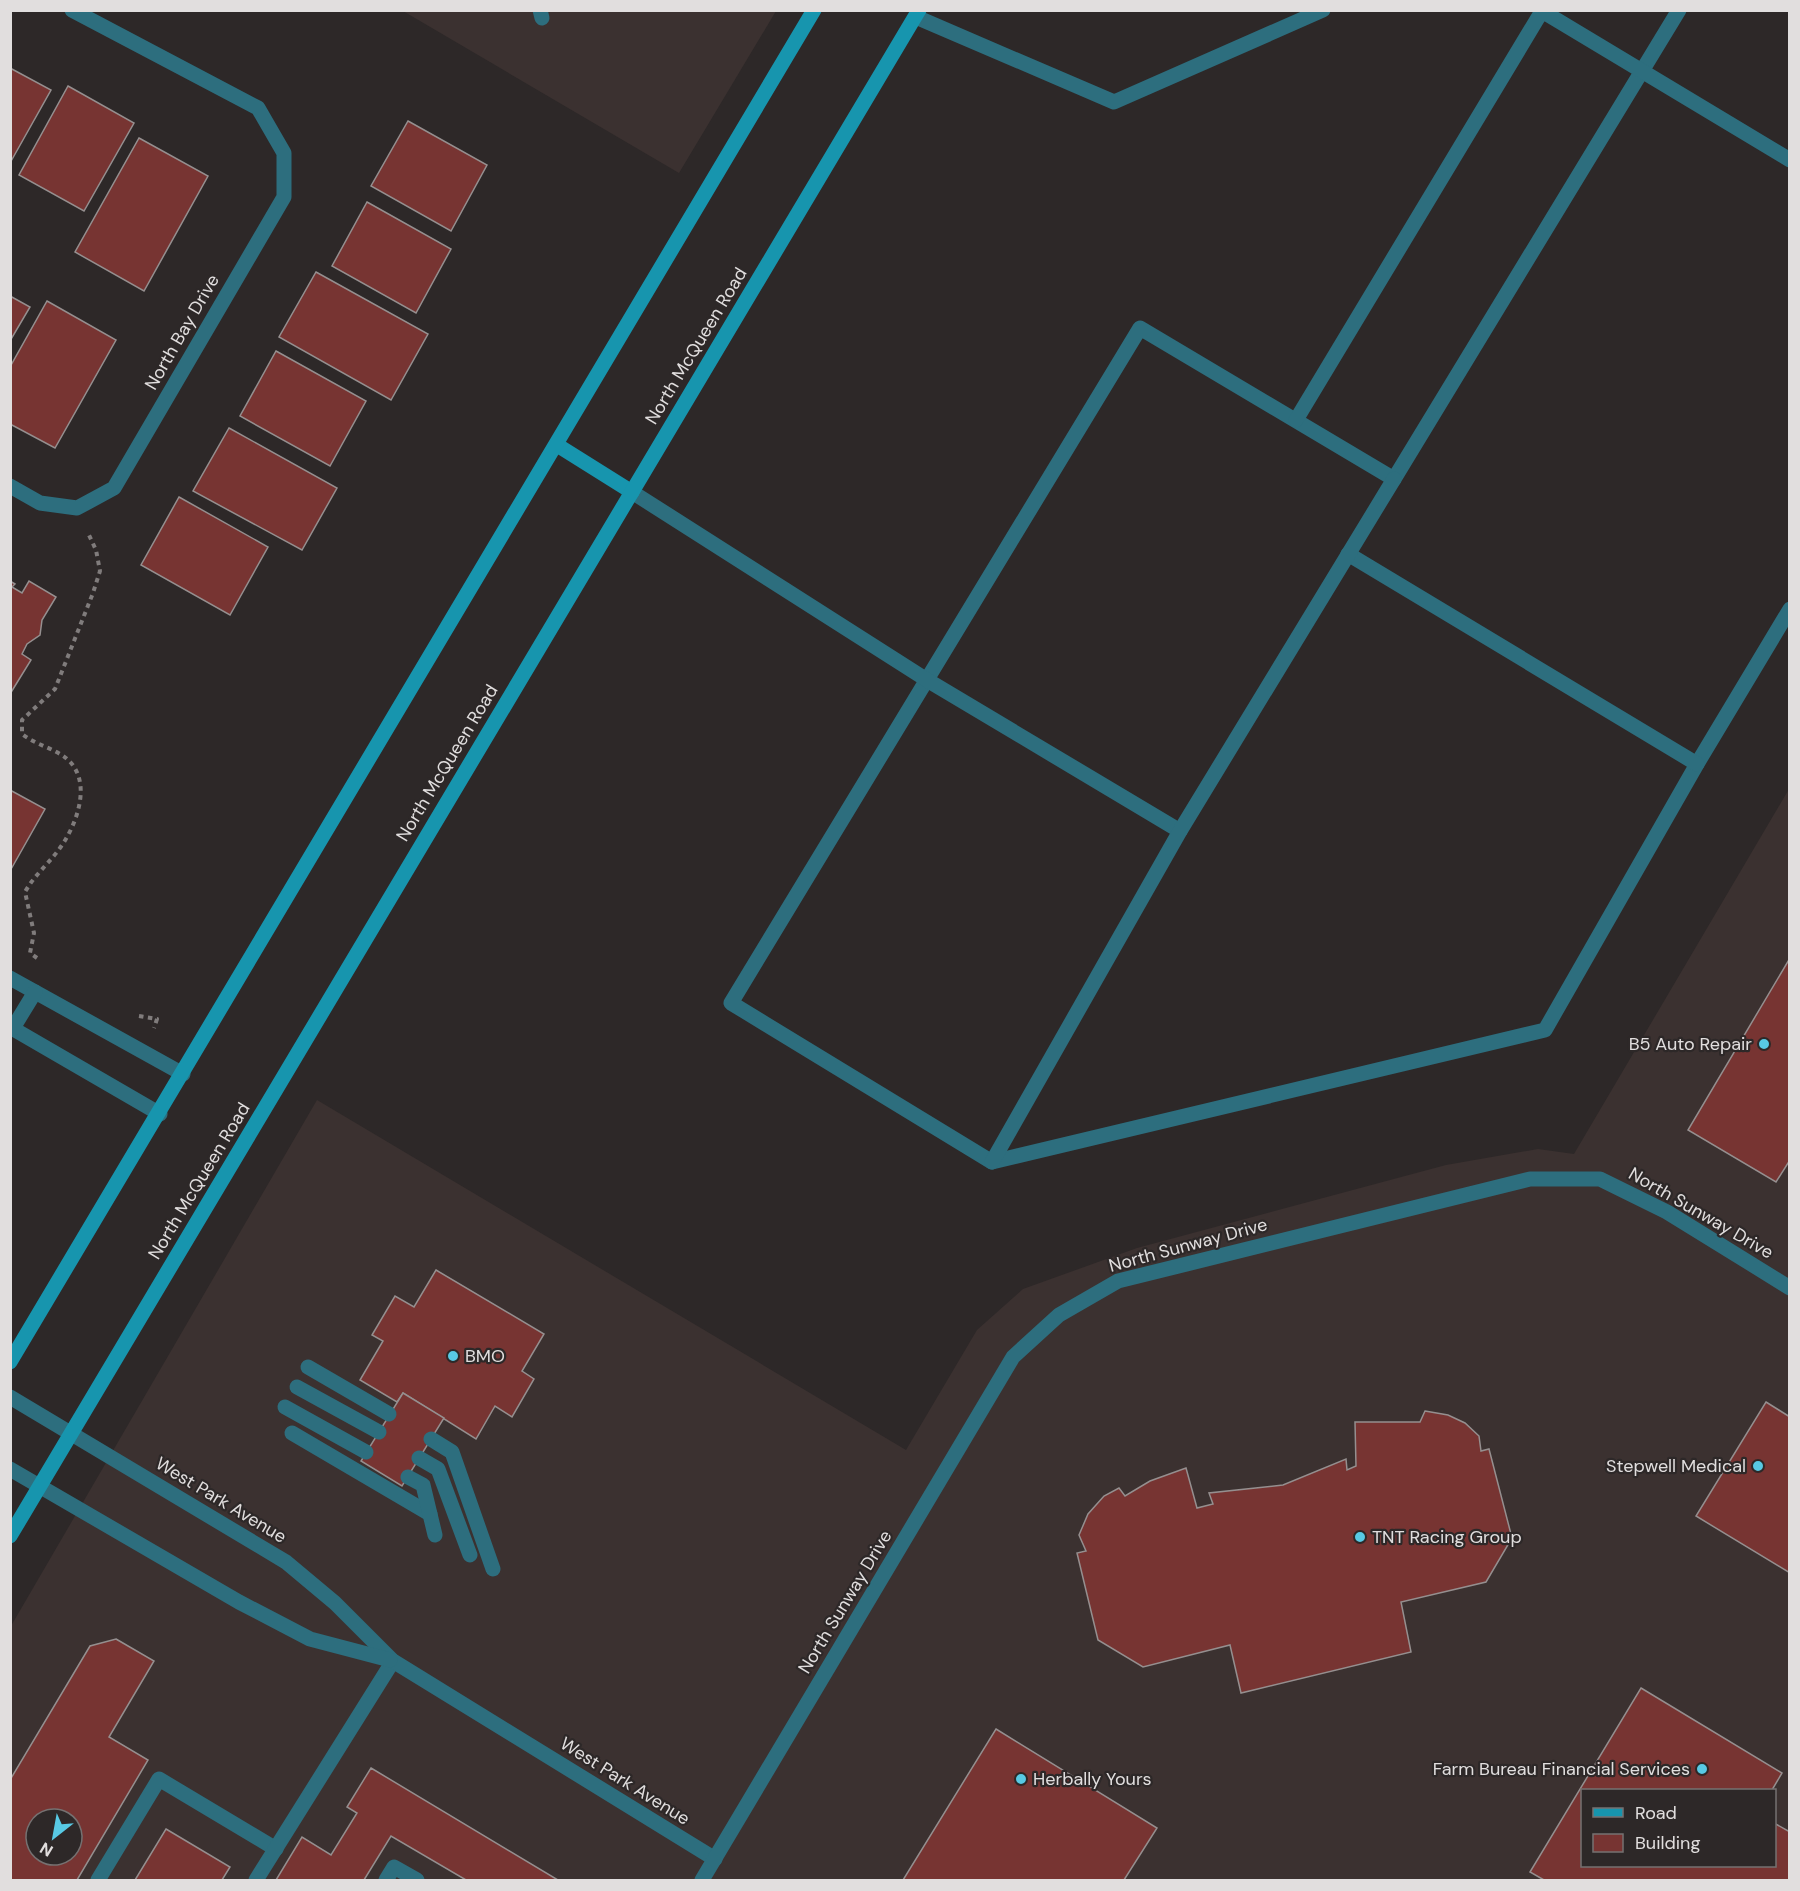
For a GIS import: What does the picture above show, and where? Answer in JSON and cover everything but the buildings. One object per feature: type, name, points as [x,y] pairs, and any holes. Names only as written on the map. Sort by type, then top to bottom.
[{"type":"main road","points":[[10,1362],[160,1114],[814,10]]},
{"type":"main road","name":"North McQueen Road","points":[[10,1536],[917,14]]},
{"type":"main road","points":[[557,445],[632,492]]},
{"type":"street","name":"North Bay Drive","points":[[72,10],[258,108],[284,153],[284,197],[114,488],[76,508]]},
{"type":"street","points":[[917,14],[1114,102],[1323,10]]},
{"type":"street","points":[[992,1162],[1180,831],[1679,10]]},
{"type":"street","points":[[1296,420],[1542,11],[1790,160]]},
{"type":"street","points":[[1394,479],[1140,328],[730,1003],[992,1162],[1545,1030],[1697,764],[1790,609]]},
{"type":"street","points":[[10,486],[40,503],[76,508]]},
{"type":"street","points":[[632,492],[927,680],[1180,831]]},
{"type":"street","points":[[1348,554],[1697,764]]},
{"type":"street","points":[[10,978],[183,1074]]},
{"type":"street","points":[[35,992],[12,1028],[160,1114]]},
{"type":"street","name":"North Sunway Drive","points":[[702,1881],[1012,1357],[1059,1315],[1118,1281],[1530,1179],[1600,1179],[1667,1212],[1790,1288]]},
{"type":"street","points":[[308,1367],[389,1414]]},
{"type":"street","points":[[297,1386],[379,1432]]},
{"type":"street","name":"West Park Avenue","points":[[10,1397],[286,1562],[335,1603],[393,1661],[715,1859]]},
{"type":"street","points":[[285,1407],[366,1452]]},
{"type":"street","points":[[292,1433],[430,1514]]},
{"type":"street","points":[[431,1439],[452,1452],[493,1569]]},
{"type":"street","points":[[420,1458],[438,1469],[470,1555]]},
{"type":"street","name":"West Park Avenue","points":[[10,1469],[239,1602],[310,1639],[393,1661]]},
{"type":"street","points":[[408,1477],[423,1485],[435,1535]]},
{"type":"street","points":[[256,1881],[393,1661]]},
{"type":"street","points":[[98,1881],[159,1779],[276,1849]]},
{"type":"street","points":[[386,1881],[394,1867],[417,1881]]},
{"type":"path","points":[[43,964],[30,953],[34,933],[25,892],[33,877],[58,851],[71,826],[81,798],[80,776],[67,758],[35,744],[22,734],[22,720],[55,688],[100,571],[96,550],[76,508]]},
{"type":"path","points":[[128,1015],[158,1018],[144,1052]]},
{"type":"shaded area","points":[[403,11],[776,11],[679,173]]},
{"type":"shaded area","points":[[1789,789],[1789,1880],[11,1880],[11,1626],[317,1100],[906,1450],[977,1330],[1023,1289],[1137,1248],[1446,1165],[1538,1149],[1574,1154]]},
{"type":"place","name":"B5 Auto Repair","points":[[1764,1044]]},
{"type":"place","name":"BMO","points":[[453,1356]]},
{"type":"place","name":"Stepwell Medical","points":[[1758,1466]]},
{"type":"place","name":"TNT Racing Group","points":[[1360,1537]]},
{"type":"place","name":"Farm Bureau Financial Services","points":[[1702,1769]]},
{"type":"place","name":"Herbally Yours","points":[[1021,1779]]}]
